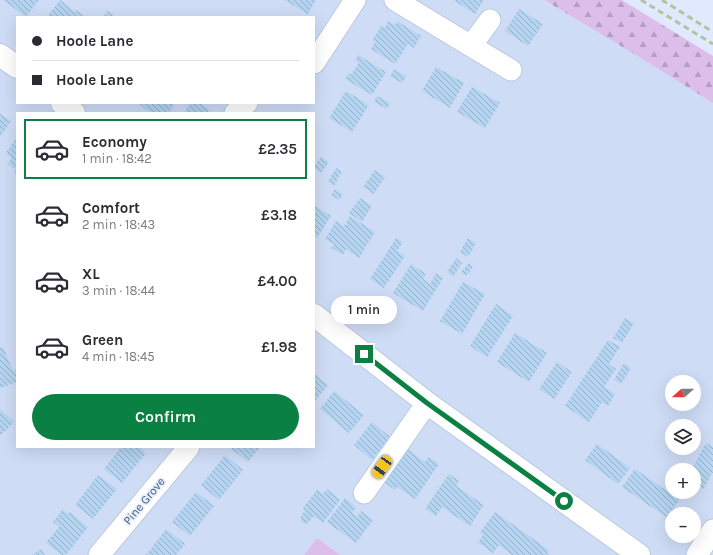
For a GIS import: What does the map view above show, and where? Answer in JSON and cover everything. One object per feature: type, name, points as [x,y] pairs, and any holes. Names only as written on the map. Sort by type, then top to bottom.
[{"type":"street","points":[[315,61],[355,0]]},
{"type":"street","points":[[395,0],[512,70]]},
{"type":"street","points":[[471,46],[490,20]]},
{"type":"street","points":[[0,55],[16,67]]},
{"type":"street","points":[[63,104],[73,112]]},
{"type":"street","points":[[236,112],[246,104]]},
{"type":"street","points":[[315,316],[427,403],[639,555]]},
{"type":"street","points":[[364,493],[427,403]]},
{"type":"street","name":"Pine Grove","points":[[99,555],[188,448]]},
{"type":"street","points":[[697,555],[713,530]]},
{"type":"shaded area","points":[[0,0],[543,0],[713,103],[713,555],[0,555]]},
{"type":"green space","points":[[544,0],[622,0],[713,56],[713,103],[634,54]]},
{"type":"green space","points":[[317,538],[340,555],[304,555]]},
{"type":"building","points":[[3,0],[39,0],[27,16]]},
{"type":"building","points":[[60,0],[75,12],[76,10],[85,16],[48,16]]},
{"type":"building","points":[[284,0],[316,0],[308,14]]},
{"type":"building","points":[[453,0],[484,0],[475,14]]},
{"type":"building","points":[[519,9],[543,24],[528,46],[505,31]]},
{"type":"building","points":[[107,11],[114,15],[113,16],[104,16]]},
{"type":"building","points":[[388,21],[395,25],[397,21],[421,36],[414,48],[408,44],[395,64],[371,49],[375,42],[372,40],[381,26],[385,28]]},
{"type":"building","points":[[358,55],[386,72],[372,95],[345,79],[349,73],[351,75],[359,63],[355,60]]},
{"type":"building","points":[[436,67],[464,83],[450,108],[422,91]]},
{"type":"building","points":[[394,69],[406,76],[402,83],[390,76]]},
{"type":"building","points":[[472,87],[500,103],[485,128],[457,112]]},
{"type":"building","points":[[346,91],[369,105],[352,132],[329,118]]},
{"type":"building","points":[[377,96],[390,103],[387,109],[374,102]]},
{"type":"building","points":[[139,104],[174,104],[170,112],[149,112]]},
{"type":"building","points":[[189,104],[201,104],[209,109],[208,112],[185,112]]},
{"type":"building","points":[[0,114],[11,121],[0,137]]},
{"type":"building","points":[[16,138],[16,170],[8,164],[12,158],[6,153]]},
{"type":"building","points":[[321,157],[329,162],[321,173],[315,169],[315,165]]},
{"type":"building","points":[[336,168],[342,172],[334,186],[328,181]]},
{"type":"building","points":[[375,170],[385,177],[374,194],[363,187]]},
{"type":"building","points":[[335,189],[343,194],[339,200],[331,195]]},
{"type":"building","points":[[360,198],[372,206],[362,222],[349,213]]},
{"type":"building","points":[[315,206],[331,216],[317,238],[315,237]]},
{"type":"building","points":[[350,216],[375,232],[359,258],[346,249],[343,255],[331,248],[334,244],[325,239],[336,221],[344,226]]},
{"type":"building","points":[[396,238],[403,242],[397,251],[405,256],[384,288],[370,279]]},
{"type":"building","points":[[468,238],[476,243],[468,257],[460,252]]},
{"type":"building","points":[[456,258],[462,263],[453,277],[447,272]]},
{"type":"building","points":[[469,263],[473,267],[466,276],[461,272]]},
{"type":"building","points":[[411,264],[426,274],[423,279],[430,284],[436,273],[443,278],[423,311],[393,293]]},
{"type":"building","points":[[463,282],[485,294],[462,334],[440,321]]},
{"type":"building","points":[[496,304],[513,316],[487,357],[470,346]]},
{"type":"building","points":[[625,318],[634,323],[622,343],[613,338]]},
{"type":"building","points":[[515,333],[547,353],[529,382],[497,362]]},
{"type":"building","points":[[608,340],[620,347],[609,364],[616,369],[604,387],[615,394],[608,406],[602,402],[589,422],[565,406]]},
{"type":"building","points":[[3,347],[13,371],[16,370],[16,382],[0,388],[0,348]]},
{"type":"building","points":[[557,362],[572,372],[554,399],[539,389]]},
{"type":"building","points":[[624,363],[631,368],[621,384],[614,380]]},
{"type":"building","points":[[315,375],[328,385],[315,401]]},
{"type":"building","points":[[334,391],[364,415],[349,433],[320,409]]},
{"type":"building","points":[[0,409],[14,422],[1,435],[0,434]]},
{"type":"building","points":[[372,422],[390,437],[372,460],[354,445]]},
{"type":"building","points":[[706,443],[713,447],[713,472],[703,489],[701,488],[701,463],[695,463],[699,455],[701,455]]},
{"type":"building","points":[[597,444],[630,468],[618,484],[585,460]]},
{"type":"building","points":[[403,446],[425,462],[429,457],[439,464],[415,499],[397,487],[395,490],[385,483],[386,480],[381,476]]},
{"type":"building","points":[[120,448],[140,448],[146,453],[122,483],[104,469]]},
{"type":"building","points":[[230,448],[259,448],[248,462]]},
{"type":"building","points":[[225,455],[243,470],[219,500],[201,485]]},
{"type":"building","points":[[635,469],[665,490],[665,499],[680,500],[674,507],[665,507],[665,516],[622,487]]},
{"type":"building","points":[[449,474],[459,481],[456,486],[484,505],[470,526],[442,507],[436,516],[425,509]]},
{"type":"building","points":[[98,475],[117,489],[93,519],[75,505]]},
{"type":"building","points":[[327,489],[340,500],[323,523],[314,516],[308,523],[304,524],[301,521],[301,516],[305,510],[303,508],[317,490],[323,494]]},
{"type":"building","points":[[196,492],[214,506],[190,536],[172,522]]},
{"type":"building","points":[[345,498],[356,507],[352,513],[357,517],[361,511],[373,520],[356,543],[327,522]]},
{"type":"building","points":[[63,509],[68,514],[70,512],[88,527],[66,555],[62,555],[46,543],[59,526],[53,522]]},
{"type":"building","points":[[495,512],[549,550],[547,553],[549,555],[512,555],[499,545],[493,553],[478,542],[483,535],[480,532]]},
{"type":"building","points":[[166,529],[185,544],[176,555],[146,555]]},
{"type":"building","points":[[41,549],[45,555],[32,555]]},
{"type":"railway","points":[[641,0],[713,44]]},
{"type":"railway","points":[[662,0],[713,32]]},
{"type":"route","points":[[364,354],[427,403],[564,501]]}]
